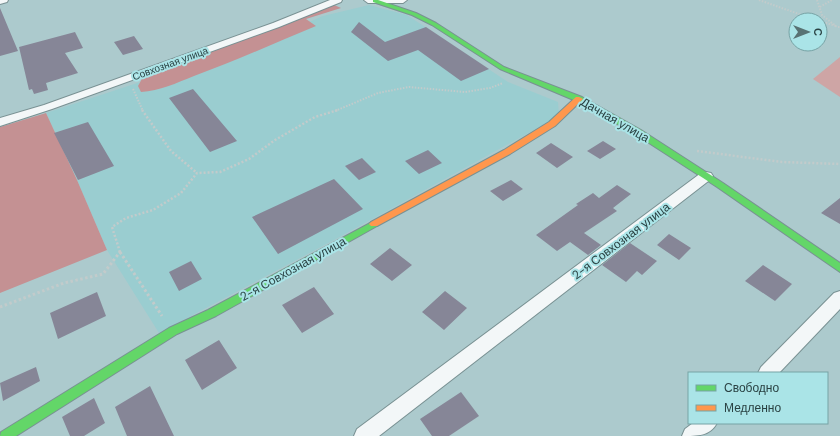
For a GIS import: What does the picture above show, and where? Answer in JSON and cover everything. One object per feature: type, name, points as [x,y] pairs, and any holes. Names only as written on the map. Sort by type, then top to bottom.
[{"type":"street","points":[[0,1],[4,0]]},
{"type":"street","name":"Совхозная улица","points":[[0,122],[48,107],[276,25],[338,0]]},
{"type":"street","points":[[371,0],[403,0]]},
{"type":"street","name":"Дачная улица","points":[[371,0],[414,14],[434,24],[502,68],[518,76],[579,99],[638,132],[706,176],[840,268]]},
{"type":"street","name":"2-я Совхозная улица","points":[[5,436],[173,331],[212,313],[507,152],[552,124],[579,99]]},
{"type":"street","name":"2-я Совхозная улица","points":[[364,436],[706,176]]},
{"type":"street","points":[[768,372],[840,298]]},
{"type":"street","points":[[692,436],[707,424]]},
{"type":"path","points":[[759,0],[793,12]]},
{"type":"path","points":[[817,0],[822,14],[837,27]]},
{"type":"path","points":[[820,7],[832,0]]},
{"type":"path","points":[[828,24],[840,28]]},
{"type":"path","points":[[126,79],[136,93],[140,109],[170,151],[196,173],[220,172],[249,159],[275,140],[315,117],[346,108],[378,93],[409,86],[465,92],[490,88],[518,76]]},
{"type":"path","points":[[696,151],[782,162],[840,164]]},
{"type":"path","points":[[173,331],[120,252],[112,227],[126,218],[153,210],[181,193],[196,173]]},
{"type":"path","points":[[0,307],[64,283],[103,274],[120,252]]},
{"type":"shaded area","points":[[332,4],[341,8],[306,19],[316,26],[168,86],[141,92],[138,86],[143,77],[296,20]]},
{"type":"shaded area","points":[[369,5],[407,15],[508,82],[558,102],[559,116],[336,239],[159,333],[107,250],[46,113],[265,41],[323,16]]},
{"type":"shaded area","points":[[840,57],[840,97],[813,79]]},
{"type":"shaded area","points":[[46,113],[107,250],[0,293],[0,127]]},
{"type":"building","points":[[0,8],[18,51],[0,56]]},
{"type":"building","points":[[359,22],[385,42],[426,27],[489,69],[461,81],[418,50],[388,61],[351,32]]},
{"type":"building","points":[[75,32],[83,48],[65,53],[78,73],[46,83],[48,90],[34,94],[32,89],[29,90],[19,47]]},
{"type":"building","points":[[134,36],[143,49],[123,55],[114,42]]},
{"type":"building","points":[[193,89],[237,141],[210,152],[169,98]]},
{"type":"building","points":[[88,122],[114,166],[78,180],[54,133]]},
{"type":"building","points":[[603,141],[616,149],[600,159],[587,151]]},
{"type":"building","points":[[551,143],[573,157],[557,168],[536,153]]},
{"type":"building","points":[[428,150],[442,163],[419,174],[405,161]]},
{"type":"building","points":[[362,158],[376,172],[359,180],[345,166]]},
{"type":"building","points":[[334,179],[363,209],[278,254],[252,217]]},
{"type":"building","points":[[511,180],[523,189],[503,201],[490,191]]},
{"type":"building","points":[[617,185],[631,194],[613,208],[617,211],[584,233],[601,245],[588,255],[570,242],[557,251],[536,235],[578,205],[576,204],[593,193],[599,198]]},
{"type":"building","points":[[840,198],[840,224],[821,213]]},
{"type":"building","points":[[669,234],[691,248],[679,260],[657,245]]},
{"type":"building","points":[[630,243],[657,261],[642,275],[637,271],[626,282],[602,265]]},
{"type":"building","points":[[390,248],[412,265],[392,281],[370,264]]},
{"type":"building","points":[[191,261],[202,279],[179,291],[169,272]]},
{"type":"building","points":[[763,265],[792,284],[775,301],[745,281]]},
{"type":"building","points":[[314,287],[334,314],[302,333],[282,305]]},
{"type":"building","points":[[445,291],[467,308],[444,330],[422,312]]},
{"type":"building","points":[[97,292],[106,316],[58,339],[50,313]]},
{"type":"building","points":[[219,340],[237,368],[202,390],[185,360]]},
{"type":"building","points":[[36,367],[40,381],[3,401],[0,383]]},
{"type":"building","points":[[150,386],[174,436],[127,436],[115,407]]},
{"type":"building","points":[[461,392],[479,416],[449,436],[432,436],[420,419]]},
{"type":"building","points":[[94,398],[105,423],[84,436],[70,436],[62,417]]},
{"type":"traffic: fast","points":[[375,1],[414,14],[434,24],[502,68],[579,99],[638,132],[720,185],[840,268]]},
{"type":"traffic: fast","points":[[5,436],[173,331],[212,313],[374,224]]},
{"type":"traffic: slow","points":[[374,224],[507,152],[552,124],[579,99]]}]
